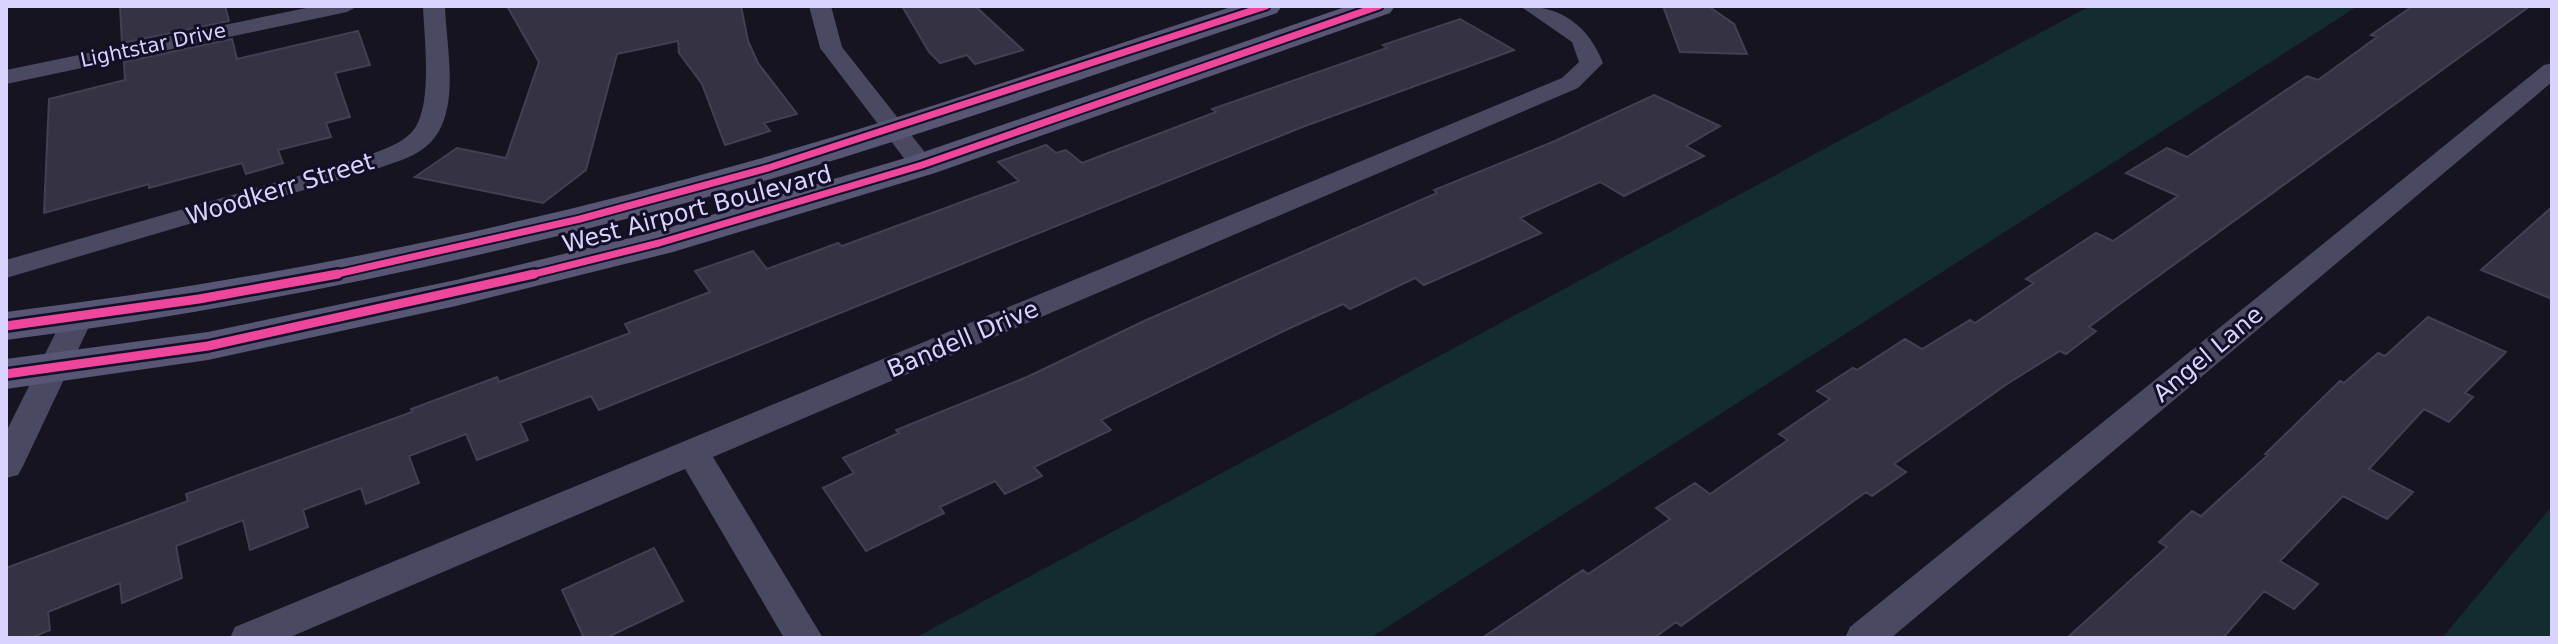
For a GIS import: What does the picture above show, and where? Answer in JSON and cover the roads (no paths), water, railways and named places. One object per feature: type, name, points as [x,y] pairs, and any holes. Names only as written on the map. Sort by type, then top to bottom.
[{"type":"main road","name":"West Airport Boulevard","points":[[6,326],[78,318],[405,260],[605,213],[893,129],[1266,6]]},
{"type":"main road","name":"West Airport Boulevard","points":[[6,374],[208,346],[456,293],[659,243],[922,165],[1379,6]]},
{"type":"street","name":"Lightstar Drive","points":[[6,77],[347,6]]},
{"type":"street","name":"Woodkerr Street","points":[[6,269],[370,163],[409,147],[425,134],[435,116],[434,6]]},
{"type":"street","points":[[820,6],[831,48],[922,165]]},
{"type":"street","name":"Bandell Drive","points":[[249,638],[1570,83],[1591,63],[1582,39],[1531,6]]},
{"type":"street","name":"Angel Lane","points":[[1864,638],[2552,70]]},
{"type":"street","points":[[6,466],[78,318]]},
{"type":"street","points":[[693,453],[804,638]]}]
